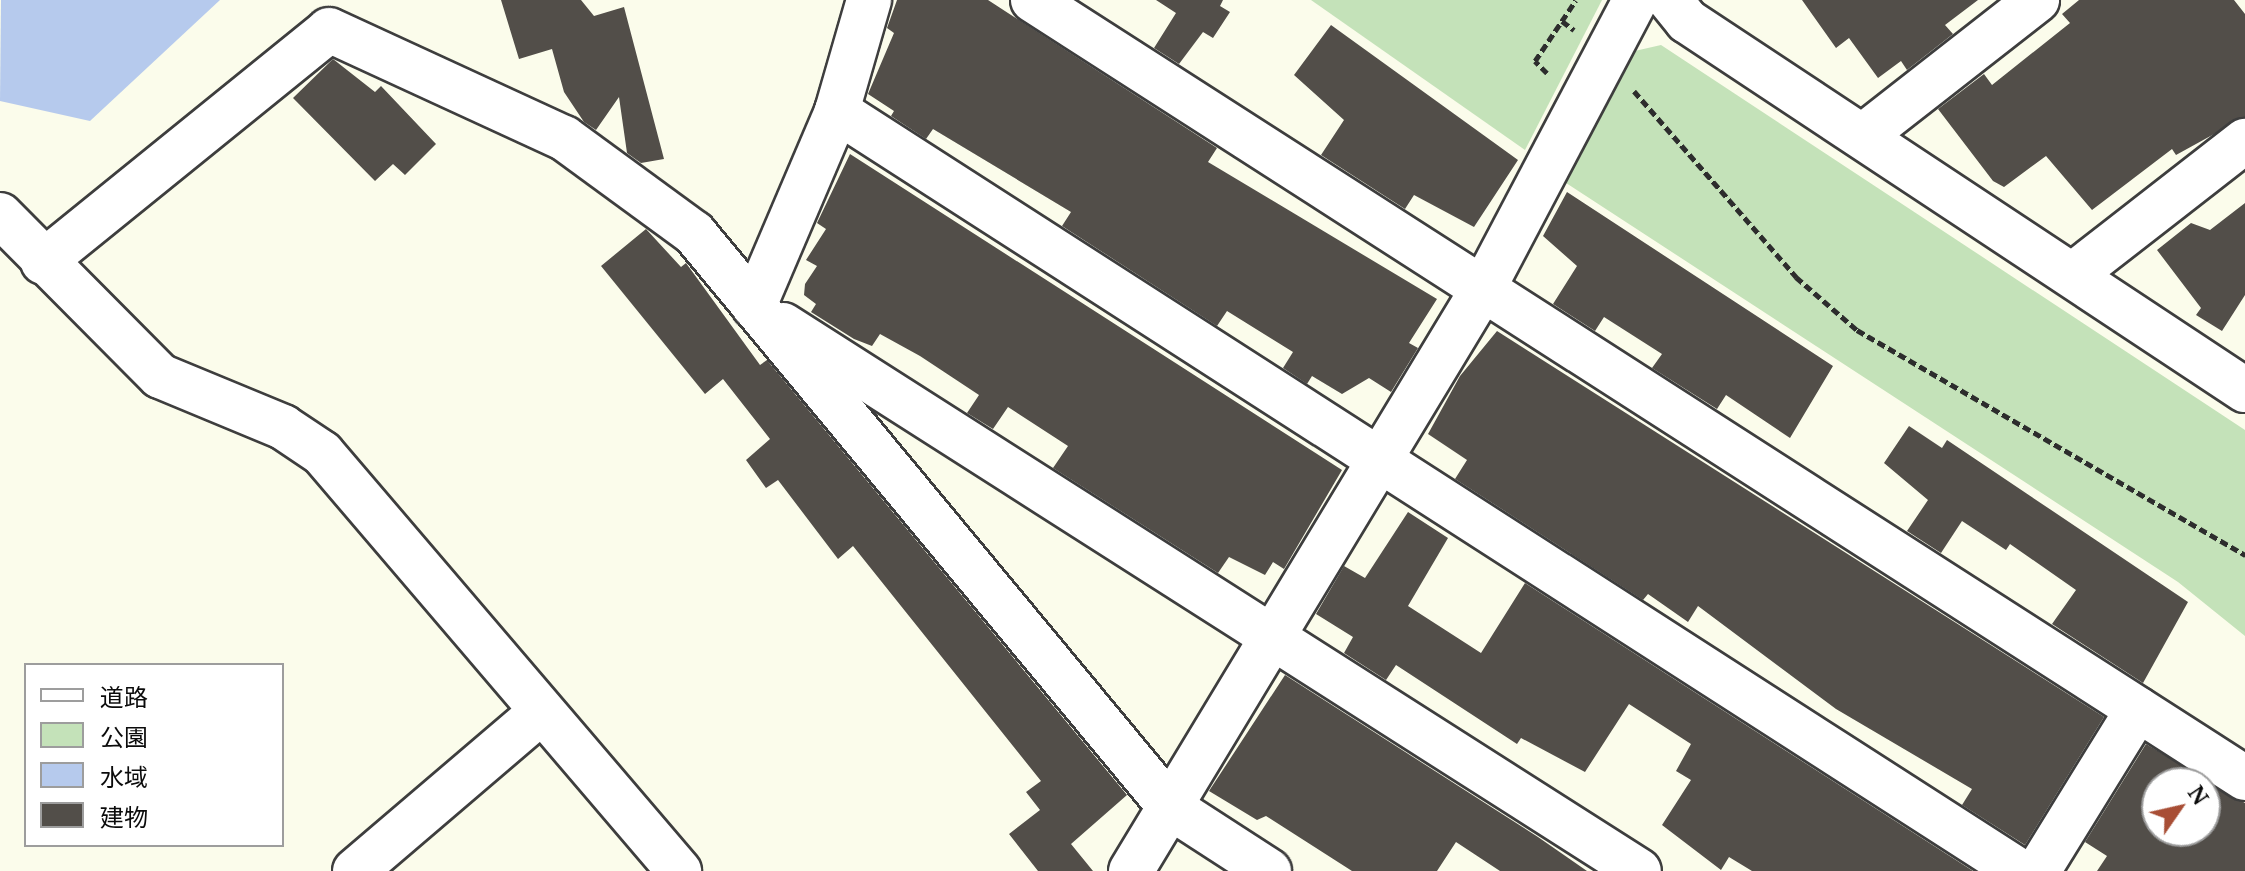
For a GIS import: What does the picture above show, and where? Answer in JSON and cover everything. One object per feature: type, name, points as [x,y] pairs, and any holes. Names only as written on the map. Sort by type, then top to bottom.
[{"type":"street","points":[[754,306],[837,111],[869,0]]},
{"type":"street","points":[[1033,0],[2245,778]]},
{"type":"street","points":[[1131,871],[1275,639],[1379,458],[1484,287],[1603,54],[1635,0]]},
{"type":"street","points":[[1670,0],[1687,21],[2074,274],[2245,390]]},
{"type":"street","points":[[1863,136],[2037,0]]},
{"type":"street","points":[[43,262],[329,30],[564,138],[694,233],[1170,807],[1269,871]]},
{"type":"street","points":[[837,111],[2019,871]]},
{"type":"street","points":[[2074,274],[2245,141]]},
{"type":"street","points":[[0,215],[43,262],[160,376],[283,427],[322,453],[679,871]]},
{"type":"street","points":[[754,306],[1639,871]]},
{"type":"street","points":[[2038,871],[2138,709]]},
{"type":"street","points":[[355,871],[541,712]]},
{"type":"path","points":[[1543,81],[1549,70],[1535,61],[1576,0]]},
{"type":"path","points":[[1562,21],[1603,54],[1796,277],[1857,330],[2245,555]]},
{"type":"green space","points":[[1311,0],[1602,0],[1525,150]]},
{"type":"green space","points":[[1661,45],[2245,430],[2245,636],[2178,582],[1563,181],[1626,53]]},
{"type":"water","points":[[1,0],[220,0],[90,121],[0,101]]},
{"type":"building","points":[[501,0],[581,0],[594,16],[624,7],[664,159],[641,163],[627,153],[619,97],[596,130],[584,122],[564,92],[552,49],[519,59]]},
{"type":"building","points":[[897,0],[988,0],[1217,148],[1208,162],[1437,299],[1409,343],[1418,348],[1391,392],[1369,378],[1342,394],[1312,376],[1307,384],[1283,368],[1293,352],[1227,311],[1217,326],[1062,226],[1071,212],[933,129],[926,139],[891,116],[894,111],[868,94],[894,33],[887,28]]},
{"type":"building","points":[[1156,0],[1223,0],[1220,6],[1230,12],[1213,38],[1203,32],[1179,64],[1154,48],[1176,13]]},
{"type":"building","points":[[1802,0],[1978,0],[1945,25],[1953,34],[1907,70],[1901,61],[1878,78],[1849,38],[1836,48]]},
{"type":"building","points":[[2079,0],[2234,0],[2245,14],[2245,117],[2176,155],[2172,149],[2092,210],[2046,156],[2004,187],[1993,181],[1938,109],[1984,74],[1992,85],[2070,23],[2062,14]]},
{"type":"building","points":[[1331,25],[1518,160],[1474,227],[1414,195],[1405,209],[1321,155],[1344,120],[1294,75]]},
{"type":"building","points":[[333,59],[375,92],[381,86],[436,144],[405,175],[393,164],[375,181],[293,98]]},
{"type":"building","points":[[850,154],[1342,470],[1284,569],[1273,562],[1265,575],[1229,557],[1218,573],[1053,468],[1068,446],[1008,407],[993,429],[967,413],[979,395],[920,356],[880,334],[872,346],[854,339],[811,312],[816,304],[804,295],[805,284],[817,266],[806,260],[826,229],[817,223]]},
{"type":"building","points":[[1567,192],[1833,366],[1790,438],[1726,395],[1717,409],[1652,368],[1662,354],[1604,317],[1595,331],[1553,304],[1577,266],[1543,236]]},
{"type":"building","points":[[2245,203],[2245,295],[2222,331],[2196,315],[2201,308],[2157,250],[2191,223],[2210,230]]},
{"type":"building","points":[[646,229],[681,267],[686,263],[760,365],[767,360],[1127,795],[1071,844],[1093,871],[1038,871],[1009,834],[1040,810],[1026,792],[1041,781],[853,546],[838,559],[778,480],[766,488],[746,460],[770,439],[723,379],[705,394],[601,266]]},
{"type":"building","points":[[1497,331],[2104,717],[2025,845],[1962,805],[1972,789],[1836,709],[1698,606],[1688,622],[1648,594],[1643,600],[1455,479],[1467,460],[1428,434],[1460,376]]},
{"type":"building","points":[[1909,426],[1942,448],[1947,440],[2188,602],[2143,683],[2052,624],[2076,590],[2010,544],[2006,550],[1962,521],[1941,553],[1907,531],[1928,500],[1884,463]]},
{"type":"building","points":[[1408,512],[1448,538],[1408,606],[1481,653],[1525,583],[1973,871],[1752,871],[1729,857],[1721,870],[1662,825],[1691,780],[1676,771],[1691,744],[1629,704],[1585,772],[1521,738],[1517,744],[1396,665],[1386,680],[1344,653],[1353,637],[1316,614],[1344,566],[1365,578]]},
{"type":"building","points":[[1285,675],[1587,871],[1500,871],[1456,842],[1437,871],[1352,871],[1266,816],[1257,820],[1209,791]]},
{"type":"building","points":[[2146,744],[2185,767],[2141,767],[2141,847],[2221,847],[2221,789],[2245,803],[2245,871],[2097,871],[2107,856],[2085,842]]}]
